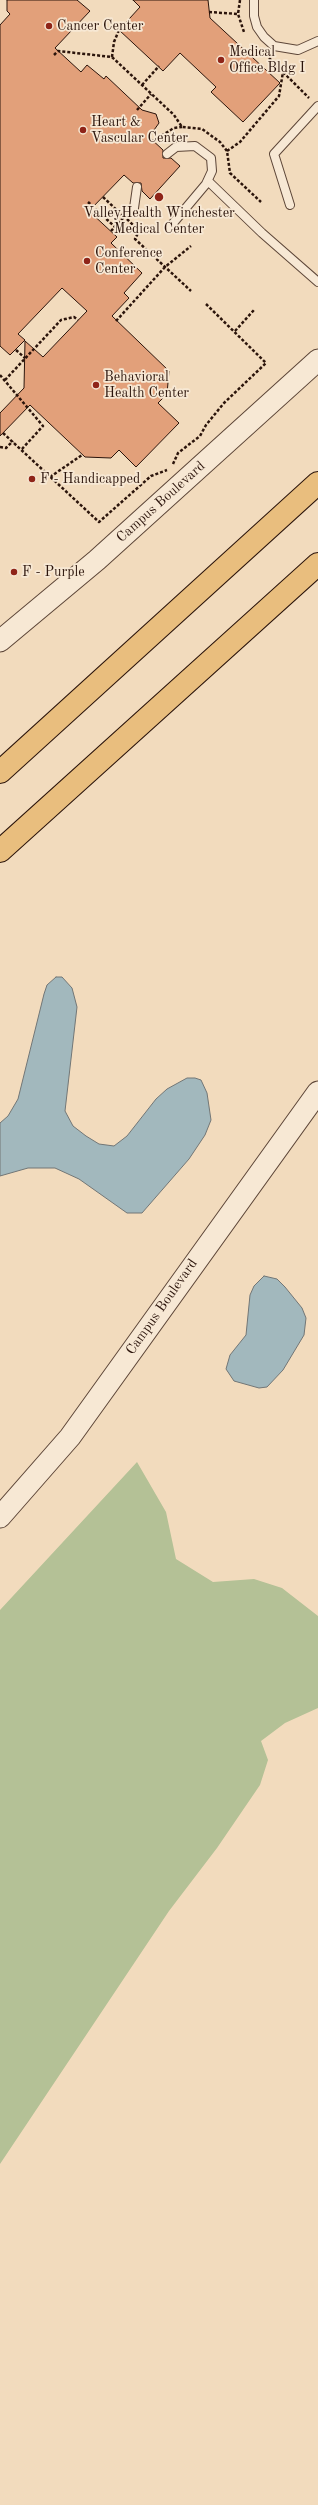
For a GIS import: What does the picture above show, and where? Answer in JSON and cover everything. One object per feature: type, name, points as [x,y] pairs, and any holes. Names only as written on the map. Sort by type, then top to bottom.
[{"type":"highway","points":[[0,772],[318,483]]},
{"type":"highway","points":[[0,851],[318,564]]},
{"type":"street","name":"Campus Boulevard","points":[[0,641],[97,560],[318,360]]},
{"type":"street","name":"Campus Boulevard","points":[[0,1518],[47,1466],[74,1431],[318,1092]]},
{"type":"lane","points":[[254,0],[254,16],[257,27],[264,37],[274,46],[298,50],[318,41]]},
{"type":"lane","points":[[290,205],[274,154],[318,106]]},
{"type":"lane","points":[[167,154],[182,145],[195,146],[211,158],[212,164],[212,171],[208,181],[169,228]]},
{"type":"lane","points":[[208,181],[262,233],[318,282]]},
{"type":"lane","points":[[134,208],[137,187]]},
{"type":"path","points":[[209,12],[238,14],[240,0]]},
{"type":"path","points":[[112,57],[114,42],[119,30]]},
{"type":"path","points":[[54,55],[58,51],[112,57],[174,115],[182,127]]},
{"type":"path","points":[[142,85],[158,66]]},
{"type":"path","points":[[227,151],[240,142],[279,96],[283,72],[318,106]]},
{"type":"path","points":[[136,110],[151,94]]},
{"type":"path","points":[[153,141],[174,128],[182,127],[202,129],[212,135],[227,151],[230,173],[261,202]]},
{"type":"path","points":[[103,197],[139,231],[135,239],[191,292]]},
{"type":"path","points":[[88,202],[115,227]]},
{"type":"path","points":[[111,231],[124,217]]},
{"type":"path","points":[[116,321],[165,267],[191,246]]},
{"type":"path","points":[[3,432],[99,522],[151,476],[168,470],[178,453],[200,436],[206,425],[224,403],[266,363],[205,303]]},
{"type":"path","points":[[235,331],[254,310]]},
{"type":"path","points":[[5,380],[61,320],[74,317],[78,320]]},
{"type":"path","points":[[16,350],[24,358]]},
{"type":"path","points":[[0,375],[43,426],[22,449]]},
{"type":"path","points":[[0,447],[6,448],[12,441]]},
{"type":"path","points":[[50,477],[82,455]]},
{"type":"green space","points":[[137,1462],[166,1512],[176,1559],[213,1582],[254,1579],[282,1588],[318,1616],[318,1708],[285,1723],[261,1741],[268,1760],[260,1785],[217,1848],[169,1911],[0,2164],[0,1610]]},
{"type":"water","points":[[56,977],[62,977],[72,988],[77,1007],[65,1111],[73,1126],[86,1136],[99,1144],[114,1146],[127,1136],[156,1099],[167,1089],[187,1078],[201,1080],[207,1093],[211,1120],[205,1135],[189,1159],[142,1213],[127,1213],[79,1179],[55,1168],[28,1168],[0,1176],[0,1123],[8,1116],[18,1099],[44,994],[47,985]]},
{"type":"water","points":[[264,1276],[277,1279],[285,1287],[302,1308],[306,1318],[304,1335],[283,1370],[267,1387],[259,1388],[234,1381],[226,1369],[230,1355],[246,1335],[250,1295],[254,1286]]},
{"type":"building","points":[[7,0],[77,0],[90,11],[55,48],[81,72],[87,65],[104,79],[106,76],[142,110],[156,114],[159,123],[149,137],[163,150],[163,158],[171,158],[180,166],[150,199],[142,191],[141,183],[133,183],[124,175],[89,211],[117,237],[111,243],[142,273],[124,293],[129,298],[112,316],[169,371],[167,394],[158,403],[179,423],[136,467],[119,450],[111,458],[85,457],[30,405],[0,436],[0,413],[24,388],[25,341],[43,357],[87,311],[62,288],[18,334],[25,340],[10,355],[0,346],[0,25],[10,14],[7,11]]},
{"type":"building","name":"Medical Office Bldg I","points":[[133,0],[208,0],[210,18],[280,83],[243,122],[211,92],[216,87],[180,53],[163,71],[119,30],[140,7]]},
{"type":"place","name":"Cancer Center","points":[[49,26]]},
{"type":"place","name":"Medical Office Bldg I","points":[[221,60]]},
{"type":"place","name":"Heart & Vascular Center","points":[[83,130]]},
{"type":"place","name":"ValleyHealth Winchester Medical Center","points":[[159,197]]},
{"type":"place","name":"Conference Center","points":[[87,261]]},
{"type":"place","name":"Behavioral Health Center","points":[[96,385]]},
{"type":"place","name":"F - Handicapped","points":[[32,479]]},
{"type":"place","name":"F - Purple","points":[[14,572]]}]
